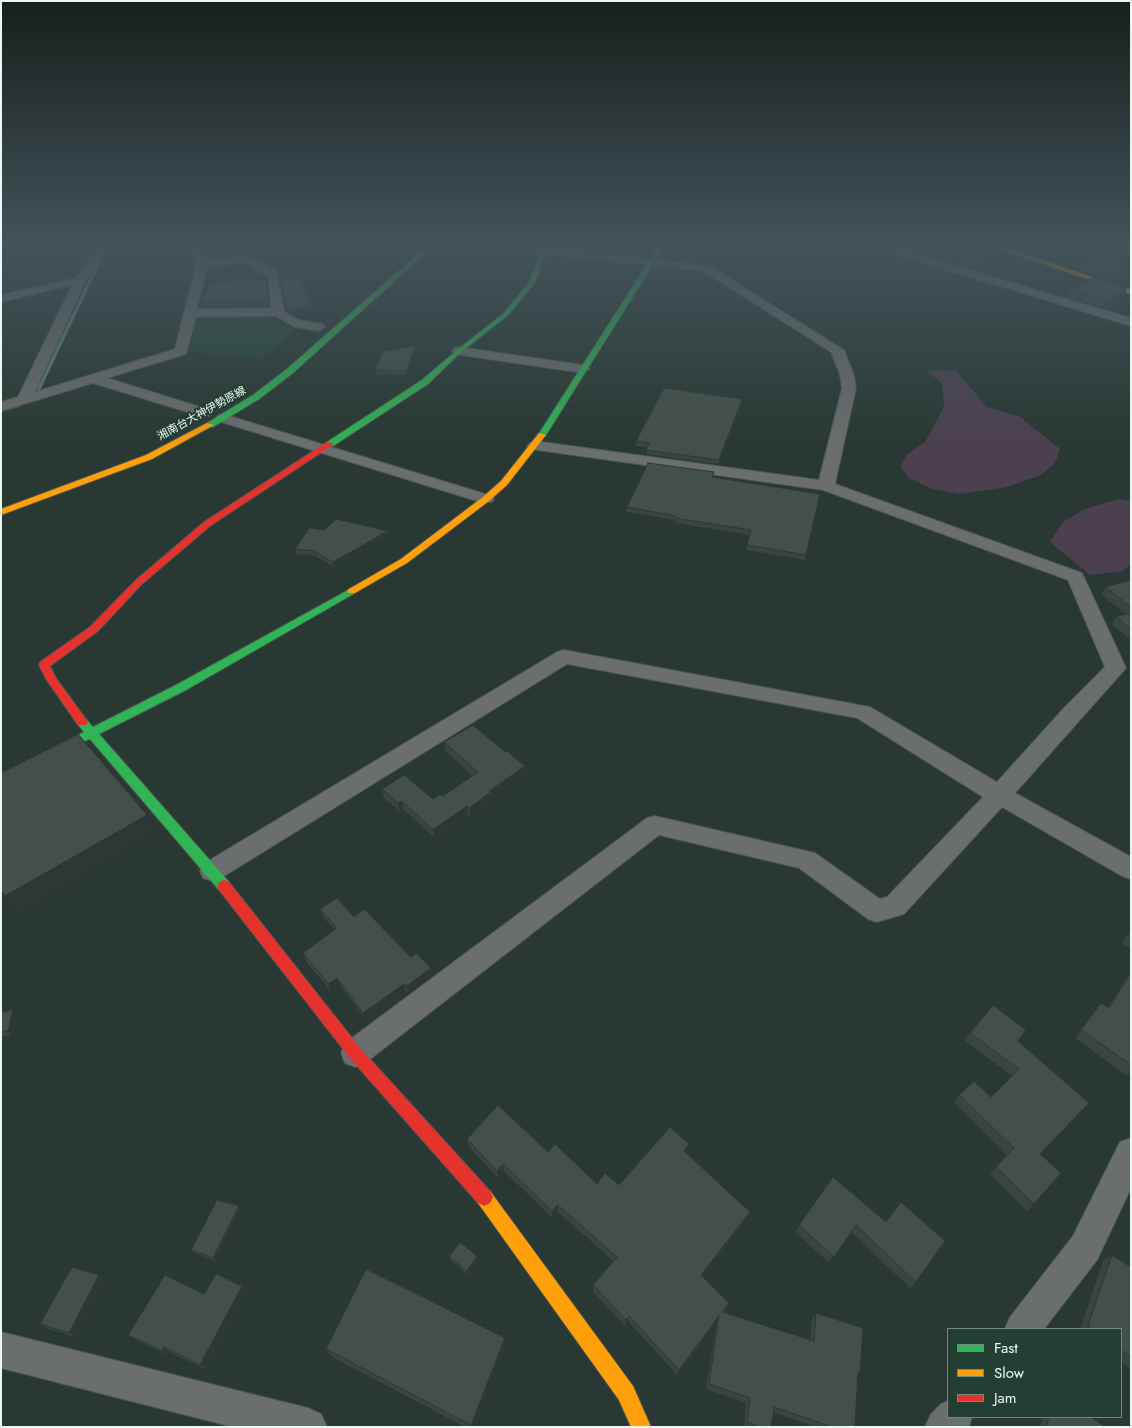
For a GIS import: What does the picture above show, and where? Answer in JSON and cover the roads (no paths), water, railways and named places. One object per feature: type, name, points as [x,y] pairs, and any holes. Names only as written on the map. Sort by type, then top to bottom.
[{"type":"street","points":[[24,400],[64,314]]},
{"type":"street","points":[[1,407],[181,351],[190,314]]},
{"type":"street","points":[[280,314],[295,323],[322,324]]},
{"type":"street","name":"湘南台大神伊勢原線","points":[[190,422],[256,398],[290,371],[354,314]]},
{"type":"street","points":[[506,314],[459,351],[425,382],[206,524],[139,582],[94,629],[44,665],[51,679],[91,734],[212,871],[355,1053],[490,1204],[626,1393],[641,1427]]},
{"type":"street","points":[[66,746],[182,687],[404,562],[486,500],[504,483],[535,446],[619,314]]},
{"type":"street","points":[[777,314],[837,350],[847,375],[849,388],[826,486]]},
{"type":"street","points":[[1103,314],[1131,322]]},
{"type":"street","points":[[304,340],[322,324]]},
{"type":"street","points":[[459,351],[583,369]]},
{"type":"street","points":[[95,379],[214,413],[486,500]]},
{"type":"street","name":"湘南台大神伊勢原線","points":[[1,512],[107,474],[148,457],[183,440],[214,413]]},
{"type":"street","points":[[355,1053],[655,826],[806,860],[877,910],[895,906],[999,795],[1072,713],[1116,668],[1076,577],[826,486],[535,446]]},
{"type":"street","points":[[1,500],[132,451]]},
{"type":"street","points":[[212,871],[564,657],[863,712],[999,795],[1131,869]]},
{"type":"street","points":[[1023,1328],[1085,1248],[1131,1153]]},
{"type":"street","points":[[1,1350],[308,1427]]},
{"type":"street","points":[[944,1427],[953,1418]]},
{"type":"waterway","points":[[34,399],[74,314]]},
{"type":"waterway","points":[[1,411],[17,406]]}]
